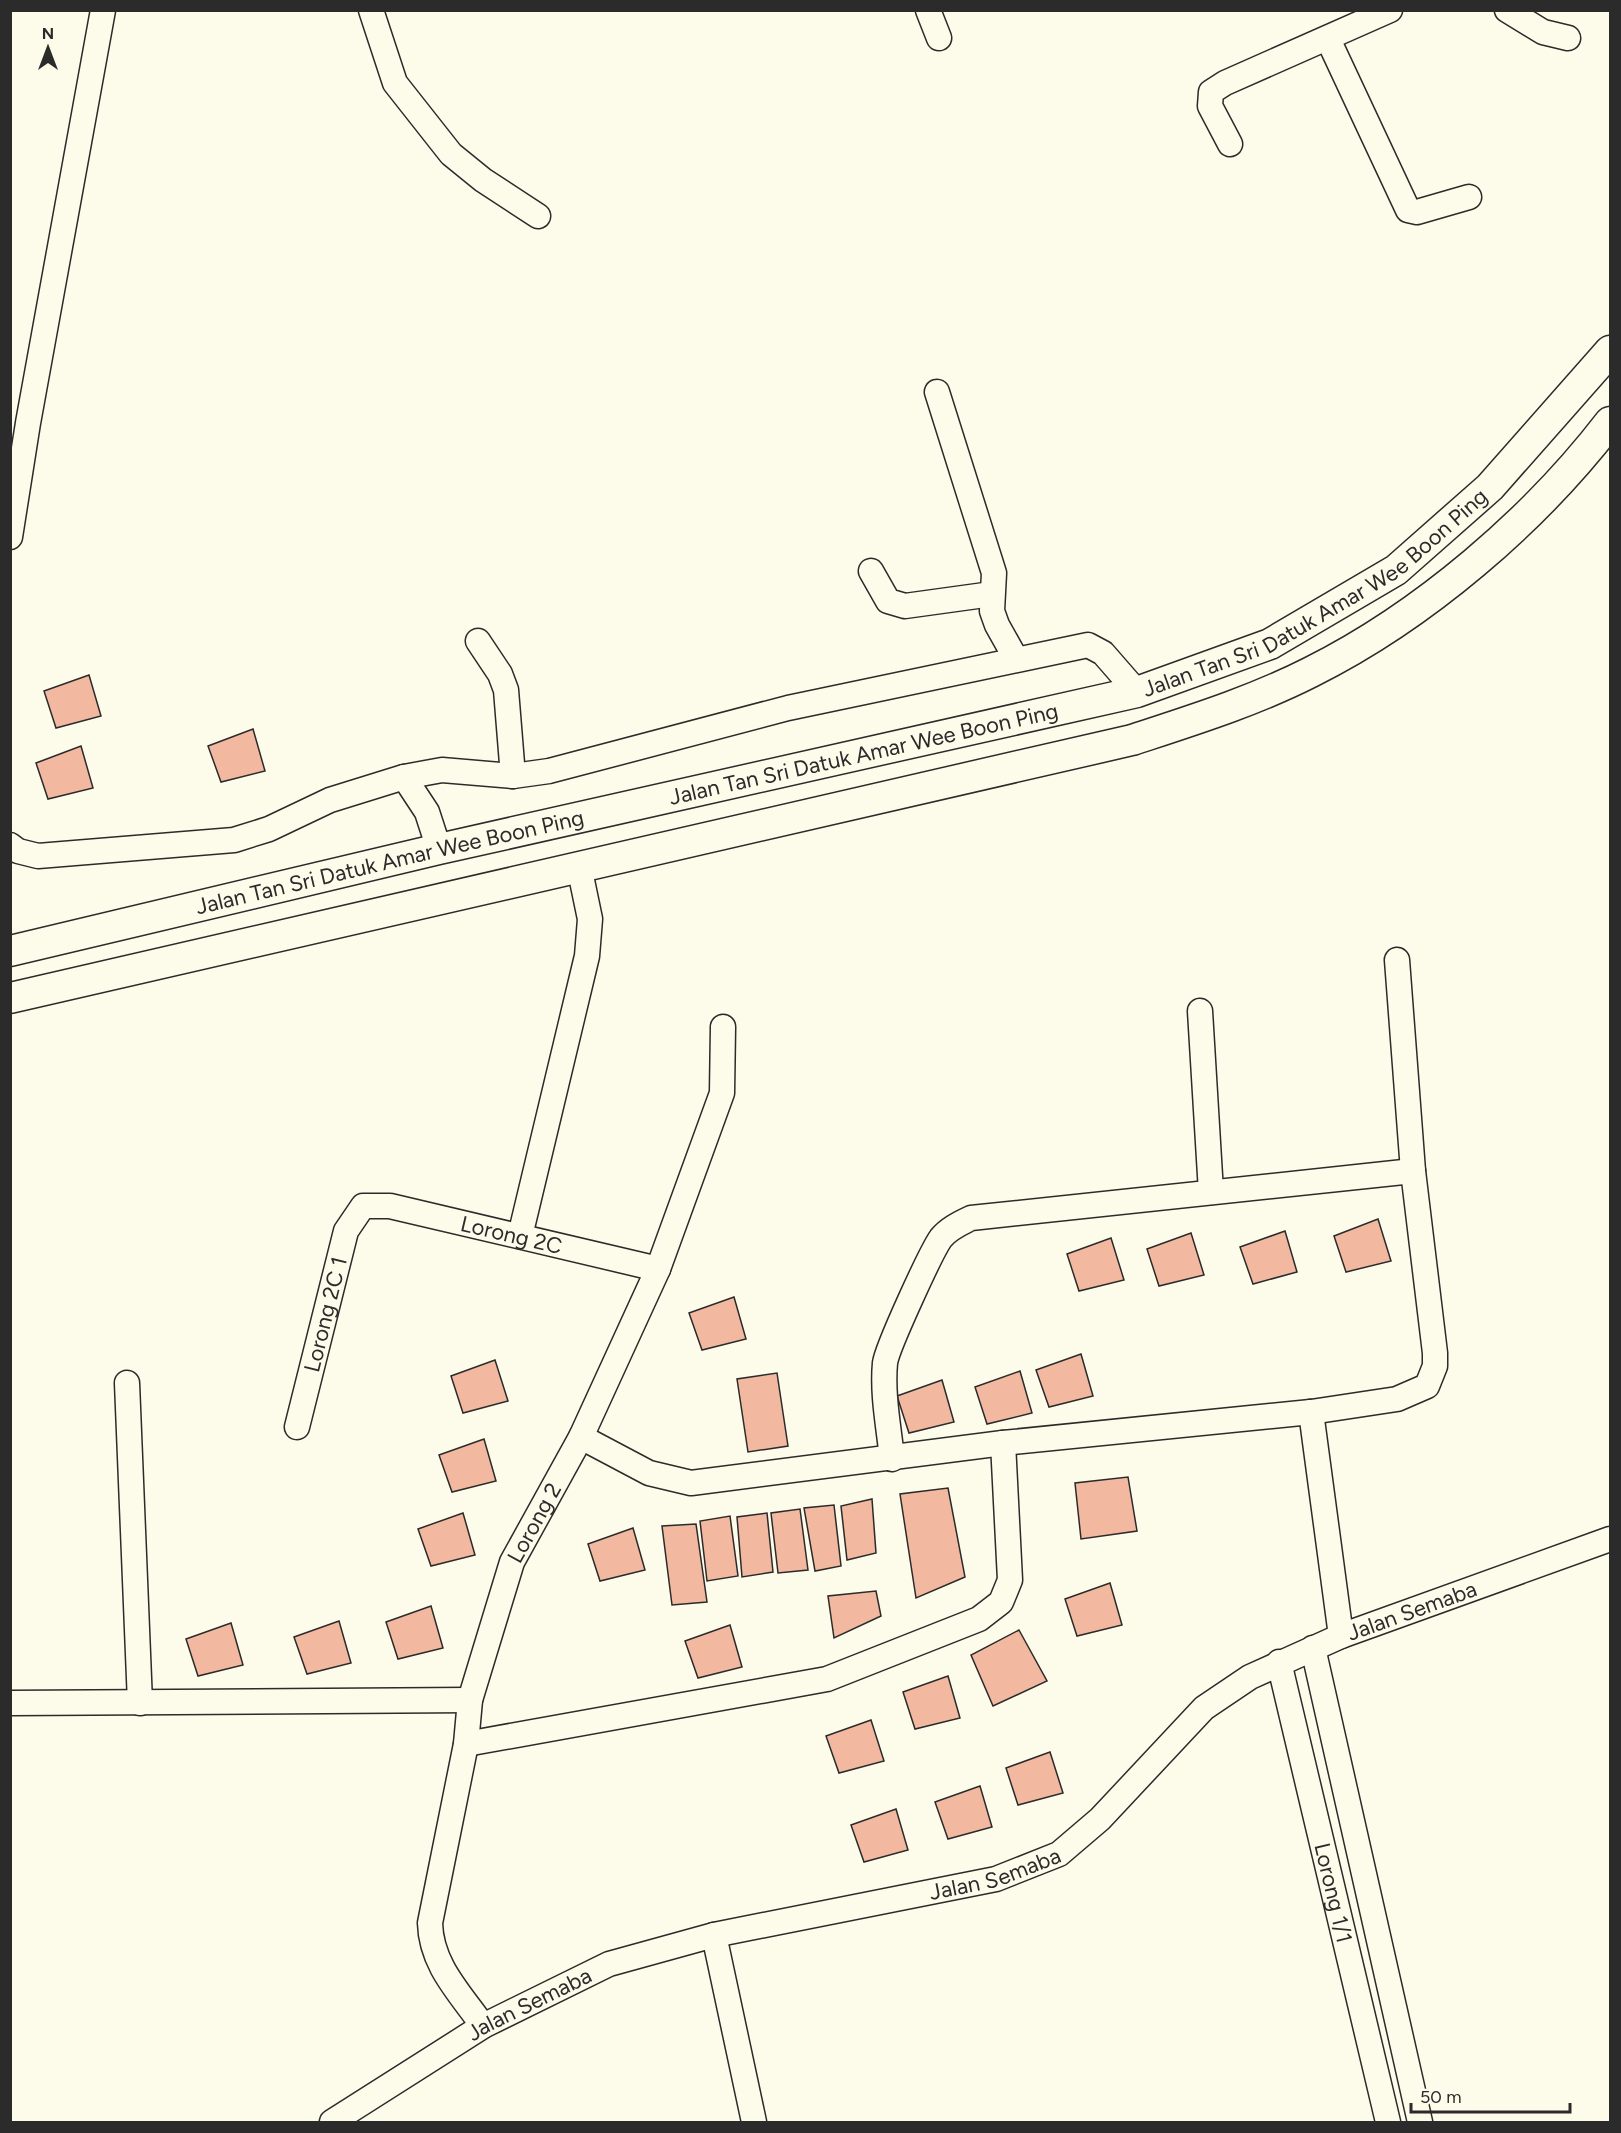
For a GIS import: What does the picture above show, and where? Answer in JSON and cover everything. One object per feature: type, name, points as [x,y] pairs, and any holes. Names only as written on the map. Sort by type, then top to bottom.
[{"type":"main road","name":"Jalan Tan Sri Datuk Amar Wee Boon Ping","points":[[10,951],[439,849],[1137,692],[1270,644],[1396,570],[1490,488],[1611,351]]},
{"type":"main road","name":"Jalan Tan Sri Datuk Amar Wee Boon Ping","points":[[10,998],[1132,740],[1238,705],[1311,672],[1376,635],[1432,597],[1493,546],[1549,491],[1611,422]]},
{"type":"street","points":[[10,537],[28,423],[103,10]]},
{"type":"street","points":[[371,10],[395,83],[451,154],[483,180],[538,216]]},
{"type":"street","points":[[928,10],[939,38]]},
{"type":"street","points":[[1230,144],[1210,106],[1211,92],[1225,83],[1390,10]]},
{"type":"street","points":[[1507,10],[1543,32],[1568,38]]},
{"type":"street","points":[[1328,39],[1408,210],[1417,212],[1470,197]]},
{"type":"street","points":[[937,392],[990,557],[994,573],[992,611],[1016,659]]},
{"type":"street","points":[[10,442],[28,423]]},
{"type":"street","points":[[871,571],[888,601],[905,606],[992,594]]},
{"type":"street","points":[[478,641],[500,674],[506,690],[513,776]]},
{"type":"street","points":[[10,845],[18,851],[38,856],[234,840],[269,829],[330,800],[404,777],[442,770],[513,776],[549,771],[788,708],[1088,645],[1103,653],[1137,692]]},
{"type":"street","points":[[404,777],[427,812],[439,849]]},
{"type":"street","points":[[520,1236],[587,956],[590,919],[579,866]]},
{"type":"street","points":[[581,1437],[649,1473],[691,1483],[1003,1443],[1311,1412],[1397,1398],[1420,1391],[1432,1378],[1435,1353],[1413,1171],[1397,960]]},
{"type":"street","points":[[1200,1011],[1211,1192]]},
{"type":"street","name":"Lorong 2","points":[[483,2026],[436,1960],[431,1943],[430,1923],[466,1744],[470,1700],[512,1562],[581,1437],[658,1269],[722,1093],[723,1026]]},
{"type":"street","points":[[892,1459],[885,1389],[885,1361],[941,1239],[956,1225],[971,1218],[1413,1171]]},
{"type":"street","name":"Lorong 2C","points":[[363,1206],[390,1206],[658,1269]]},
{"type":"street","name":"Lorong 2C 1","points":[[297,1427],[346,1231],[363,1206]]},
{"type":"street","points":[[127,1383],[140,1703]]},
{"type":"street","points":[[1311,1412],[1341,1636]]},
{"type":"street","points":[[466,1744],[827,1679],[979,1619],[1000,1602],[1010,1580],[1003,1443]]},
{"type":"street","name":"Jalan Semaba","points":[[332,2122],[483,2026],[609,1964],[714,1935],[996,1879],[1059,1854],[1100,1819],[1204,1708],[1250,1677],[1341,1636],[1611,1539]]},
{"type":"street","points":[[1313,1648],[1420,2122]]},
{"type":"street","name":"Lorong 1/1","points":[[1279,1662],[1388,2122]]},
{"type":"street","points":[[10,1703],[470,1700]]},
{"type":"street","points":[[714,1935],[754,2122]]},
{"type":"building","points":[[89,675],[101,716],[56,728],[44,691]]},
{"type":"building","points":[[253,729],[265,771],[221,782],[208,746]]},
{"type":"building","points":[[81,746],[93,788],[48,799],[36,763]]},
{"type":"building","points":[[1378,1219],[1391,1261],[1346,1272],[1334,1236]]},
{"type":"building","points":[[1285,1231],[1297,1272],[1253,1284],[1240,1247]]},
{"type":"building","points":[[1191,1233],[1204,1275],[1159,1286],[1147,1249]]},
{"type":"building","points":[[1111,1238],[1124,1280],[1079,1291],[1067,1254]]},
{"type":"building","points":[[734,1297],[746,1339],[702,1350],[689,1313]]},
{"type":"building","points":[[1081,1354],[1093,1396],[1049,1407],[1036,1370]]},
{"type":"building","points":[[495,1360],[508,1401],[463,1413],[451,1376]]},
{"type":"building","points":[[1020,1371],[1032,1413],[987,1424],[975,1387]]},
{"type":"building","points":[[777,1373],[788,1446],[748,1452],[737,1379]]},
{"type":"building","points":[[942,1380],[954,1422],[909,1433],[897,1396]]},
{"type":"building","points":[[484,1439],[496,1481],[452,1492],[439,1455]]},
{"type":"building","points":[[1128,1477],[1137,1531],[1081,1539],[1075,1483]]},
{"type":"building","points":[[948,1488],[965,1577],[916,1598],[900,1494]]},
{"type":"building","points":[[872,1499],[876,1553],[847,1560],[841,1506]]},
{"type":"building","points":[[834,1505],[841,1566],[815,1571],[804,1508]]},
{"type":"building","points":[[800,1509],[808,1570],[778,1573],[771,1513]]},
{"type":"building","points":[[463,1513],[475,1555],[431,1566],[418,1529]]},
{"type":"building","points":[[767,1513],[773,1572],[742,1577],[737,1517]]},
{"type":"building","points":[[730,1516],[738,1576],[707,1581],[700,1521]]},
{"type":"building","points":[[696,1524],[707,1602],[672,1605],[662,1526]]},
{"type":"building","points":[[633,1528],[645,1570],[600,1581],[588,1544]]},
{"type":"building","points":[[1110,1583],[1122,1625],[1077,1636],[1065,1599]]},
{"type":"building","points":[[876,1591],[881,1616],[834,1638],[828,1596]]},
{"type":"building","points":[[431,1606],[443,1648],[398,1659],[386,1622]]},
{"type":"building","points":[[339,1621],[351,1663],[307,1674],[294,1637]]},
{"type":"building","points":[[231,1623],[243,1665],[198,1676],[186,1639]]},
{"type":"building","points":[[730,1625],[742,1667],[698,1678],[685,1641]]},
{"type":"building","points":[[1019,1630],[1047,1681],[993,1706],[971,1655]]},
{"type":"building","points":[[948,1676],[960,1718],[915,1729],[903,1692]]},
{"type":"building","points":[[871,1720],[884,1761],[839,1773],[826,1736]]},
{"type":"building","points":[[1050,1752],[1063,1793],[1018,1805],[1006,1768]]},
{"type":"building","points":[[980,1786],[992,1827],[948,1839],[935,1802]]},
{"type":"building","points":[[896,1809],[908,1850],[864,1862],[851,1825]]}]
